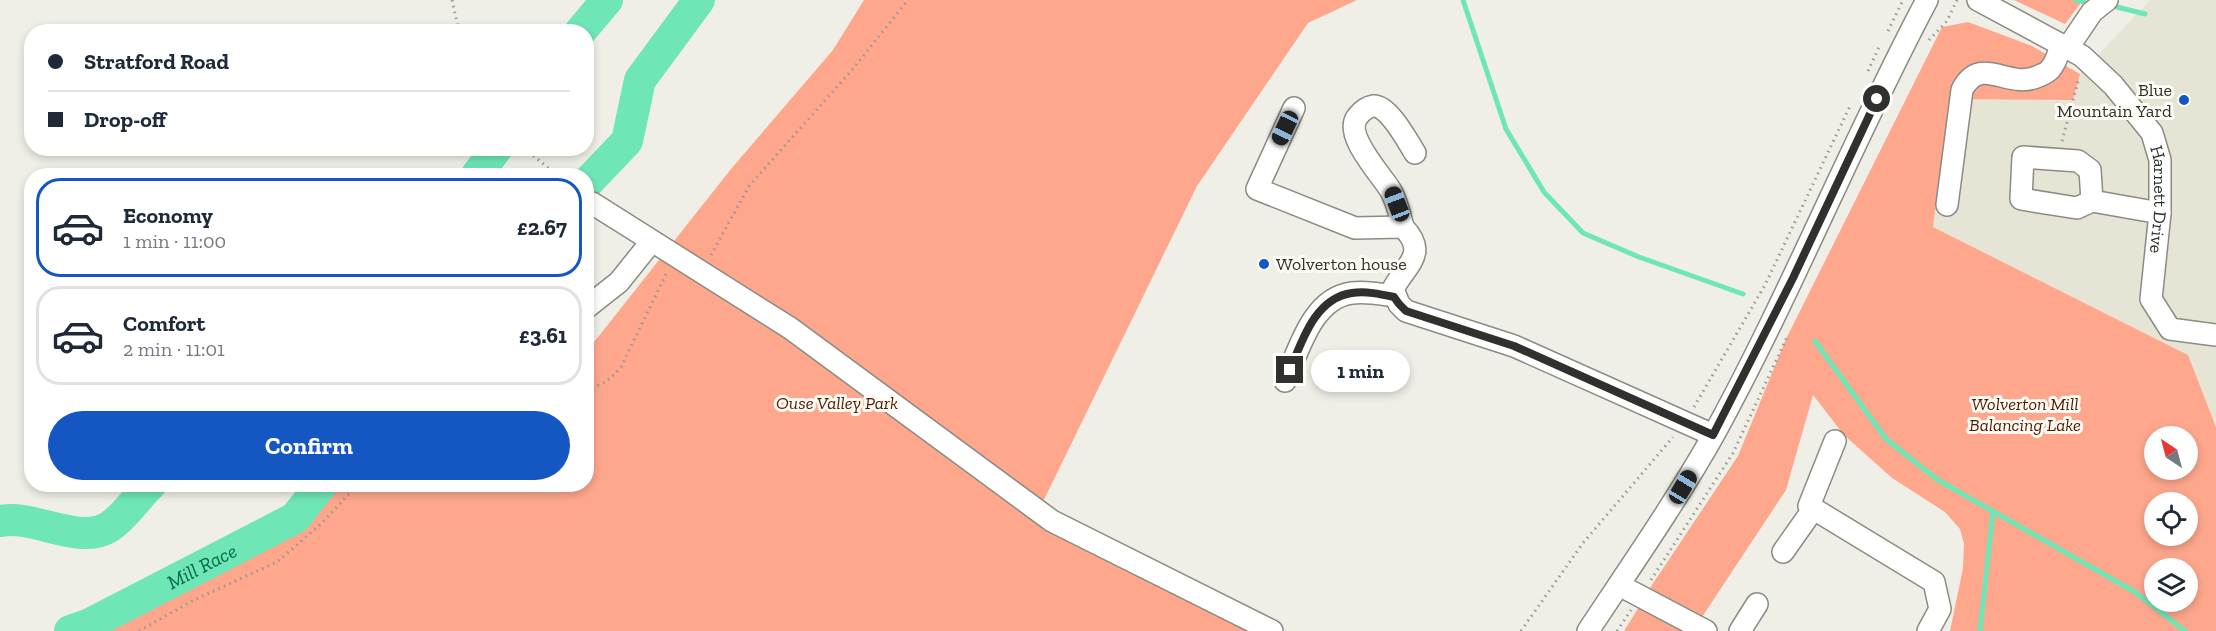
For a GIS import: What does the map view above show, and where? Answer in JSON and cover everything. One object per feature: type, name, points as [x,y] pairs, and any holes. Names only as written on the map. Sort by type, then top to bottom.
[{"type":"street","points":[[1588,631],[1683,487],[1713,435],[1793,278],[1896,59],[1928,0]]},
{"type":"street","name":"Harnett Drive","points":[[1978,0],[2005,8],[2070,51],[2114,85],[2152,133],[2160,160],[2160,213],[2151,299],[2170,329],[2216,335]]},
{"type":"street","points":[[1947,205],[1962,90],[1967,80],[1977,74],[1988,72],[2025,81],[2051,70],[2070,51],[2092,12],[2107,0]]},
{"type":"street","points":[[1415,153],[1388,113],[1379,107],[1373,106],[1362,110],[1355,119],[1353,129],[1357,140],[1392,193],[1403,226],[1414,241],[1414,257],[1393,289],[1394,297],[1406,311],[1514,346],[1713,435]]},
{"type":"street","points":[[1294,108],[1257,189],[1354,228],[1403,226]]},
{"type":"street","points":[[2091,201],[2090,170],[2078,161],[2023,157],[2021,199],[2078,208],[2091,201],[2160,213]]},
{"type":"street","points":[[594,204],[790,328],[1052,521],[1272,631]]},
{"type":"street","points":[[594,302],[619,282],[651,242]]},
{"type":"street","points":[[1285,381],[1310,325],[1330,303],[1352,293],[1371,293],[1394,297]]},
{"type":"street","points":[[1835,441],[1809,506],[1934,582],[1940,609],[1928,631]]},
{"type":"street","points":[[1783,552],[1814,508]]},
{"type":"street","points":[[1618,585],[1706,631]]},
{"type":"street","points":[[1740,631],[1757,604]]},
{"type":"path","points":[[452,0],[457,24]]},
{"type":"path","points":[[701,272],[749,186],[852,70],[908,0]]},
{"type":"path","points":[[1863,81],[1904,0]]},
{"type":"path","points":[[2056,160],[2080,74],[2070,51]]},
{"type":"path","points":[[1521,631],[1583,543],[1647,470],[1685,422],[1765,285],[1853,100]]},
{"type":"path","points":[[533,156],[548,168]]},
{"type":"path","points":[[594,387],[600,386],[618,371],[675,256]]},
{"type":"path","points":[[139,631],[194,600],[277,562],[322,523],[351,492]]},
{"type":"shaded area","points":[[2150,0],[2216,0],[2216,427],[2188,355],[1933,227],[1949,98],[2073,100],[2080,74]]},
{"type":"green space","name":"Ouse Valley Park","points":[[864,0],[1357,0],[1308,23],[1197,186],[1038,512],[1272,631],[70,631],[90,624],[295,518],[316,492],[594,492],[594,342],[731,169],[833,50]]},
{"type":"green space","points":[[2014,0],[2083,0],[2065,24]]},
{"type":"green space","name":"Wolverton Mill Balancing Lake","points":[[1968,22],[2032,46],[2080,74],[2073,100],[1949,99],[1933,227],[2188,355],[2216,427],[2216,631],[1950,631],[1963,568],[1964,544],[1960,529],[1945,512],[1892,478],[1844,435],[1813,395],[1786,490],[1702,617],[1650,588],[1738,456],[1786,339],[1942,27]]},
{"type":"green space","points":[[1639,607],[1682,631],[1624,631]]},
{"type":"waterway","points":[[587,24],[607,0]]},
{"type":"waterway","name":"Mill Race","points":[[594,176],[627,141],[640,80],[699,0]]},
{"type":"waterway","points":[[1463,0],[1506,129],[1544,192],[1583,233],[1639,257],[1743,294]]},
{"type":"waterway","points":[[2076,0],[2084,2]]},
{"type":"waterway","points":[[2117,7],[2145,14]]},
{"type":"waterway","points":[[482,168],[491,156]]},
{"type":"waterway","points":[[1815,341],[1886,439],[1938,480],[2135,592],[2185,631]]},
{"type":"waterway","points":[[0,521],[27,522],[70,532],[97,532],[115,523],[143,492]]},
{"type":"waterway","name":"Mill Race","points":[[70,631],[90,624],[295,518],[316,492]]},
{"type":"waterway","points":[[1980,631],[1993,511]]},
{"type":"place","name":"Blue Mountain Yard","points":[[2184,100]]},
{"type":"place","name":"Wolverton house","points":[[1264,264]]},
{"type":"route","points":[[1290,370],[1303,338],[1322,310],[1339,297],[1352,293],[1371,293],[1394,297],[1406,311],[1514,346],[1713,435],[1793,278],[1877,99]]}]
